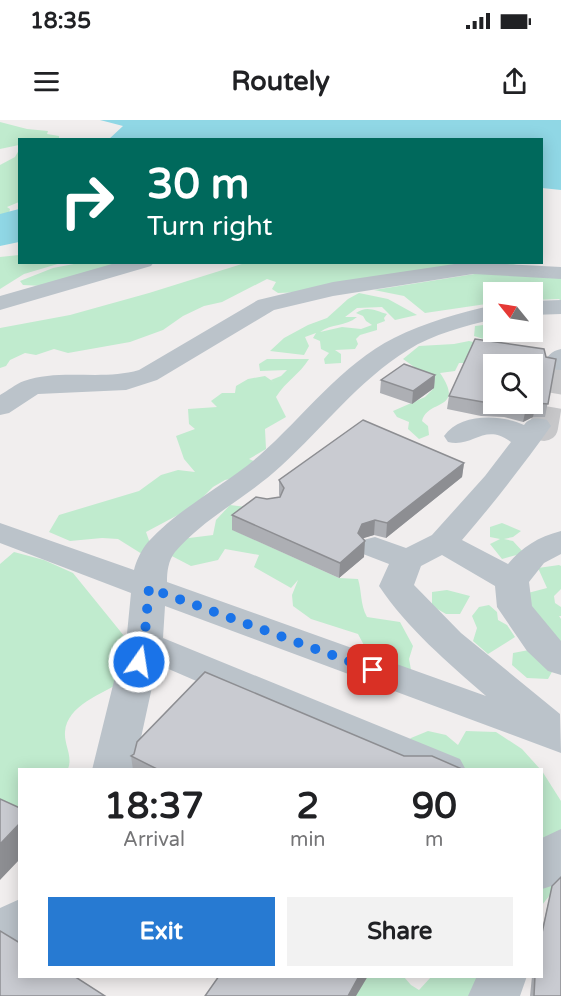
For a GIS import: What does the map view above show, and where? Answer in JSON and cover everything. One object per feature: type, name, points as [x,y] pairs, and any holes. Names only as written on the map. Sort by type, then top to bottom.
[{"type":"lane","points":[[0,303],[137,264]]},
{"type":"lane","points":[[543,264],[561,268]]},
{"type":"lane","points":[[0,407],[32,387],[126,381],[148,375],[266,305],[333,289],[473,268],[561,273]]},
{"type":"lane","points":[[543,308],[561,307]]},
{"type":"lane","points":[[113,768],[133,681],[144,644],[151,567],[160,549],[203,510],[237,488],[270,461],[362,372],[401,344],[456,321],[483,315]]},
{"type":"lane","points":[[458,436],[469,429],[486,424],[532,434],[496,482],[443,542],[391,554],[396,586],[415,609],[475,667],[561,737]]},
{"type":"lane","points":[[237,488],[267,504]]},
{"type":"lane","points":[[0,531],[149,588],[561,737]]},
{"type":"lane","points":[[561,541],[532,556],[512,581],[515,608],[540,642],[561,662]]},
{"type":"lane","points":[[443,542],[512,581]]},
{"type":"lane","points":[[144,644],[440,768]]},
{"type":"lane","points":[[543,866],[561,848]]},
{"type":"lane","points":[[0,941],[18,922]]},
{"type":"lane","points":[[494,996],[501,978]]},
{"type":"green space","points":[[0,122],[27,129],[48,131],[47,134],[59,136],[59,138],[18,138],[18,145],[0,149]]},
{"type":"green space","points":[[18,152],[18,202],[7,207],[10,209],[9,213],[0,218],[0,165],[15,157]]},
{"type":"green space","points":[[18,255],[18,264],[58,264],[24,274],[0,289],[0,257]]},
{"type":"green space","points":[[74,264],[126,264],[42,286],[23,285],[20,281],[53,268]]},
{"type":"green space","points":[[242,264],[513,264],[520,266],[303,292],[278,293],[272,289],[276,282],[267,279],[222,302],[204,306],[183,316],[163,330],[130,342],[68,353],[54,349],[36,355],[25,353],[0,368],[0,328],[70,315]]},
{"type":"green space","points":[[487,272],[561,277],[561,301],[559,299],[543,300],[543,282],[483,282],[483,304],[425,313],[404,296],[374,290]]},
{"type":"green space","points":[[359,293],[388,299],[417,315],[395,320],[382,307],[357,308],[345,317],[357,317],[320,332],[342,327],[361,329],[372,325],[356,313],[364,309],[387,314],[385,321],[377,324],[377,330],[360,335],[356,339],[358,344],[355,349],[335,350],[341,354],[341,363],[325,364],[324,359],[329,353],[321,349],[320,341],[313,338],[316,333],[305,337],[309,346],[304,355],[270,351],[284,338],[327,318],[348,299]]},
{"type":"green space","points":[[483,325],[483,339],[474,336],[475,326]]},
{"type":"green space","points":[[469,341],[492,346],[469,363],[459,363],[455,371],[440,373],[449,393],[443,403],[425,414],[422,421],[428,426],[429,435],[419,439],[408,429],[409,422],[397,417],[393,411],[425,397],[433,389],[417,369],[403,359],[419,346]]},
{"type":"green space","points":[[267,359],[309,359],[276,397],[286,417],[265,429],[266,449],[249,459],[256,462],[244,476],[225,480],[213,487],[193,507],[146,532],[151,546],[142,554],[118,539],[70,541],[49,532],[59,515],[139,491],[161,475],[178,470],[195,472],[184,459],[176,436],[195,429],[189,424],[188,409],[217,407],[211,401],[222,393],[235,393],[236,386],[248,379],[265,376],[275,383],[271,380],[281,376],[287,370],[260,371],[259,364]]},
{"type":"green space","points":[[230,505],[246,507],[233,530],[339,578],[358,579],[367,617],[400,622],[413,646],[409,659],[412,675],[373,671],[358,634],[311,619],[293,606],[292,595],[298,580],[291,588],[254,567],[259,555],[225,549],[218,560],[191,566],[166,553],[181,539],[213,535],[216,520]]},
{"type":"green space","points":[[502,523],[521,531],[513,537],[504,539],[513,541],[524,553],[502,559],[490,544],[500,539],[490,537],[490,527]]},
{"type":"green space","points":[[14,552],[44,560],[73,573],[133,647],[123,681],[79,707],[67,723],[65,737],[70,760],[68,768],[18,768],[18,808],[0,807],[0,564]]},
{"type":"green space","points":[[561,566],[561,589],[554,596],[555,603],[561,607],[561,616],[559,616],[561,619],[561,655],[524,594],[547,588],[538,568]]},
{"type":"green space","points":[[447,590],[470,596],[460,614],[446,614],[432,606],[432,592]]},
{"type":"green space","points":[[489,605],[497,612],[498,620],[507,625],[515,637],[488,654],[473,641],[477,628],[472,616],[479,607]]},
{"type":"green space","points":[[529,650],[553,670],[548,679],[527,678],[512,665],[513,653]]},
{"type":"green space","points":[[428,731],[446,735],[458,745],[466,731],[496,732],[522,749],[539,768],[462,768],[405,744],[411,738]]},
{"type":"green space","points":[[543,773],[561,801],[561,881],[543,904]]},
{"type":"green space","points":[[350,978],[405,978],[419,990],[430,978],[517,978],[505,996],[336,996]]},
{"type":"water","points":[[100,120],[561,120],[561,190],[543,188],[543,138],[110,138],[123,126]]},
{"type":"water","points":[[18,209],[18,242],[0,246],[0,214]]},
{"type":"building","points":[[475,339],[483,342],[544,349],[546,357],[556,359],[548,404],[543,404],[543,354],[483,354],[483,402],[449,396]]},
{"type":"building","points":[[404,364],[435,375],[413,391],[381,380]]},
{"type":"building","points":[[363,420],[464,463],[387,523],[375,520],[362,524],[358,533],[365,541],[340,563],[232,515],[256,497],[267,499],[280,497],[284,488],[279,480]]},
{"type":"building","points":[[205,672],[404,756],[432,756],[459,768],[155,768],[131,756],[134,754],[137,742]]},
{"type":"building","points":[[0,799],[18,807],[18,825],[0,844]]},
{"type":"building","points":[[561,877],[561,996],[534,996],[535,978],[543,978],[543,928],[552,886]]},
{"type":"building","points":[[0,931],[18,942],[18,978],[77,978],[105,996],[0,996]]},
{"type":"building","points":[[218,978],[358,978],[348,996],[205,996]]},
{"type":"tunnel","points":[[537,426],[544,427],[555,364]]},
{"type":"route","points":[[139,662],[144,644],[149,588],[373,670]]}]
